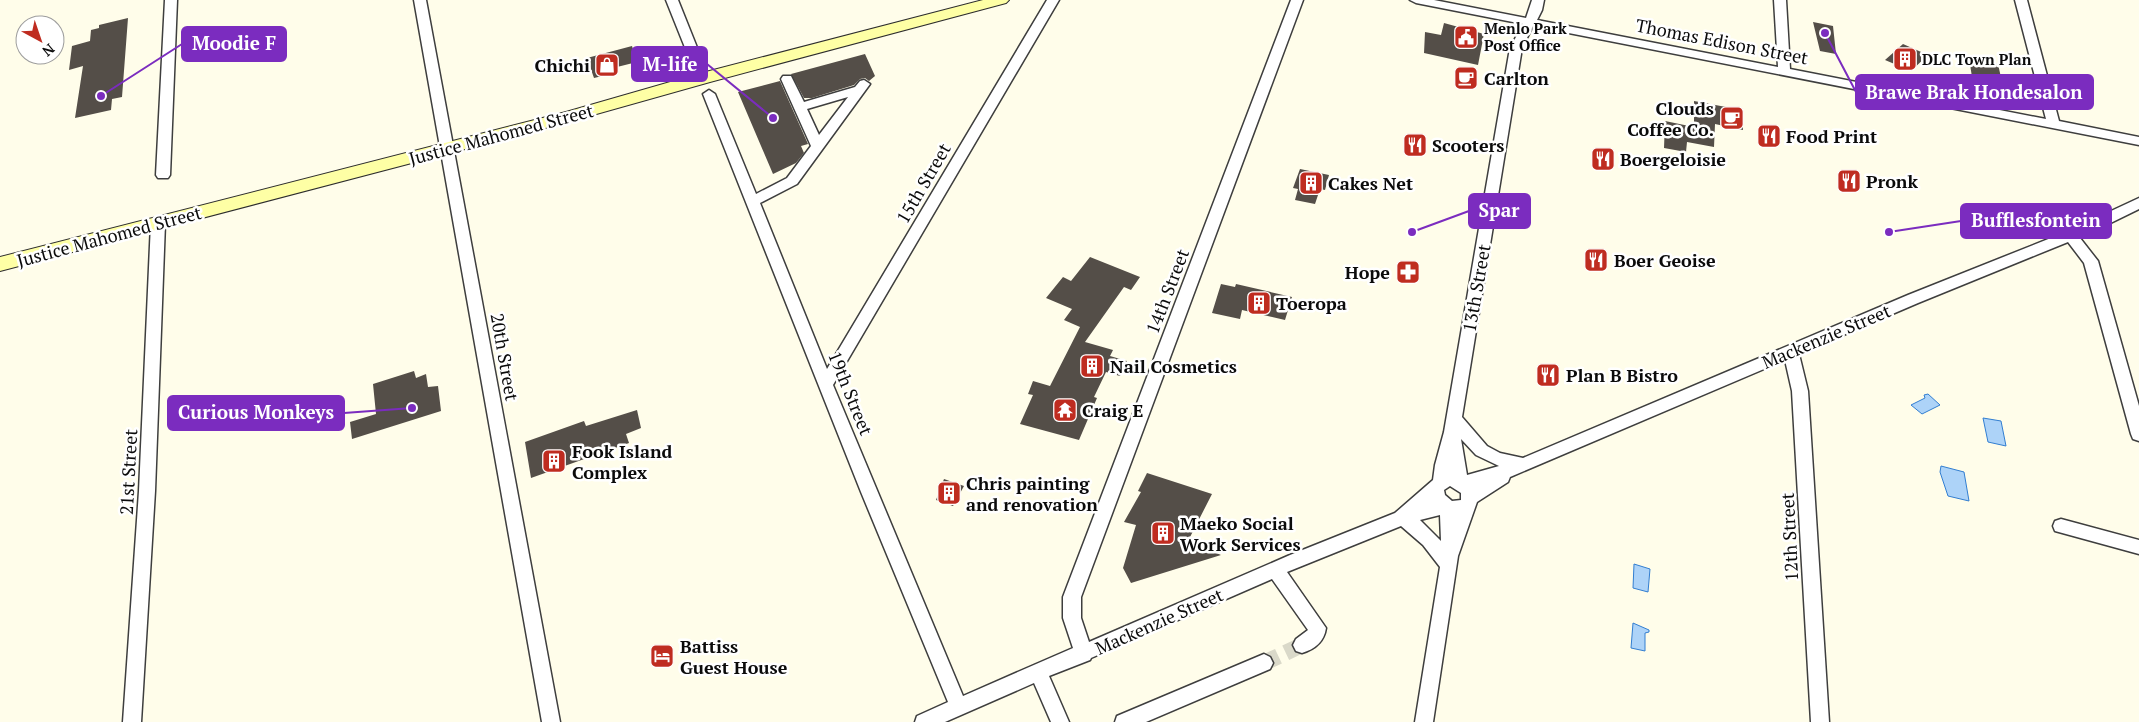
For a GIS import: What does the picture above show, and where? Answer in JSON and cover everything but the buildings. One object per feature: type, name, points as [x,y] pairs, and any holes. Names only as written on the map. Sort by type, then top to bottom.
[{"type":"main road","name":"Justice Mahomed Street","points":[[0,264],[158,223],[962,0]]},
{"type":"main road","name":"Justice Mahomed Street","points":[[0,252],[446,142],[1001,0]]},
{"type":"street","points":[[163,175],[171,0]]},
{"type":"street","name":"20th Street","points":[[420,0],[550,722]]},
{"type":"street","points":[[672,0],[694,54]]},
{"type":"street","name":"15th Street","points":[[826,384],[1053,0]]},
{"type":"street","name":"14th Street","points":[[1084,654],[1072,618],[1072,597],[1297,0]]},
{"type":"street","name":"Thomas Edison Street","points":[[1416,0],[2139,141]]},
{"type":"street","name":"13th Street","points":[[1439,485],[1453,425],[1516,48],[1536,10],[1538,0]]},
{"type":"street","points":[[1780,0],[1784,71]]},
{"type":"street","points":[[2021,0],[2053,123]]},
{"type":"street","points":[[786,79],[818,147]]},
{"type":"street","points":[[752,201],[792,181],[862,87],[800,107]]},
{"type":"street","name":"19th Street","points":[[709,94],[959,707]]},
{"type":"street","name":"Mackenzie Street","points":[[1461,483],[1519,467],[1963,278],[2071,236],[2139,203]]},
{"type":"street","name":"21st Street","points":[[132,722],[148,482],[158,223]]},
{"type":"street","points":[[2071,236],[2091,261],[2139,434]]},
{"type":"street","name":"12th Street","points":[[1791,351],[1800,391],[1820,722]]},
{"type":"street","points":[[1453,425],[1484,454],[1519,467]]},
{"type":"street","name":"13th Street","points":[[1453,425],[1461,483]]},
{"type":"street","name":"Mackenzie Street","points":[[1469,502],[1519,467]]},
{"type":"street","points":[[1424,722],[1450,561],[1469,502],[1469,490],[1461,483],[1450,479],[1439,485],[1437,497],[1447,506],[1458,509],[1469,502]]},
{"type":"street","name":"Mackenzie Street","points":[[1399,519],[1439,485]]},
{"type":"street","points":[[1447,506],[1450,561]]},
{"type":"street","name":"Mackenzie Street","points":[[924,722],[1399,519],[1447,506]]},
{"type":"street","points":[[1399,519],[1421,530],[1450,561]]},
{"type":"street","points":[[2061,526],[2139,547]]},
{"type":"street","points":[[1276,570],[1317,628],[1315,637],[1302,645]]},
{"type":"street","points":[[1124,722],[1264,663]]},
{"type":"street","points":[[1039,672],[1060,722]]},
{"type":"water","points":[[1928,394],[1940,405],[1922,414],[1911,405],[1925,398],[1924,395]]},
{"type":"water","points":[[1983,418],[2001,421],[2006,446],[1988,442]]},
{"type":"water","points":[[1941,466],[1964,472],[1969,501],[1948,496],[1940,472]]},
{"type":"water","points":[[1634,564],[1650,569],[1648,592],[1633,588]]},
{"type":"water","points":[[1633,623],[1649,630],[1649,632],[1645,633],[1645,651],[1631,648]]},
{"type":"tunnel","points":[[1264,663],[1302,645]]},
{"type":"place","name":"Brawe Brak Hondesalon","points":[[1825,33]]},
{"type":"place","name":"Menlo Park Post Office","points":[[1466,37]]},
{"type":"place","name":"DLC Town Plan","points":[[1905,59]]},
{"type":"place","name":"Chichi","points":[[607,65]]},
{"type":"place","name":"Carlton","points":[[1466,78]]},
{"type":"place","name":"Moodie F","points":[[101,96]]},
{"type":"place","name":"M-life","points":[[773,118]]},
{"type":"place","name":"Clouds Coffee Co.","points":[[1732,118]]},
{"type":"place","name":"Food Print","points":[[1769,136]]},
{"type":"place","name":"Scooters","points":[[1415,145]]},
{"type":"place","name":"Boergeloisie","points":[[1603,159]]},
{"type":"place","name":"Pronk","points":[[1849,181]]},
{"type":"place","name":"Cakes Net","points":[[1311,183]]},
{"type":"place","name":"Spar","points":[[1412,232]]},
{"type":"place","name":"Bufflesfontein","points":[[1889,232]]},
{"type":"place","name":"Boer Geoise","points":[[1596,260]]},
{"type":"place","name":"Hope","points":[[1408,272]]},
{"type":"place","name":"Toeropa","points":[[1259,303]]},
{"type":"place","name":"Nail Cosmetics","points":[[1092,366]]},
{"type":"place","name":"Plan B Bistro","points":[[1548,375]]},
{"type":"place","name":"Curious Monkeys","points":[[412,408]]},
{"type":"place","name":"Craig E","points":[[1065,410]]},
{"type":"place","name":"Fook Island Complex","points":[[554,461]]},
{"type":"place","name":"Chris painting and renovation","points":[[949,493]]},
{"type":"place","name":"Maeko Social Work Services","points":[[1163,533]]},
{"type":"place","name":"Battiss Guest House","points":[[662,656]]}]
